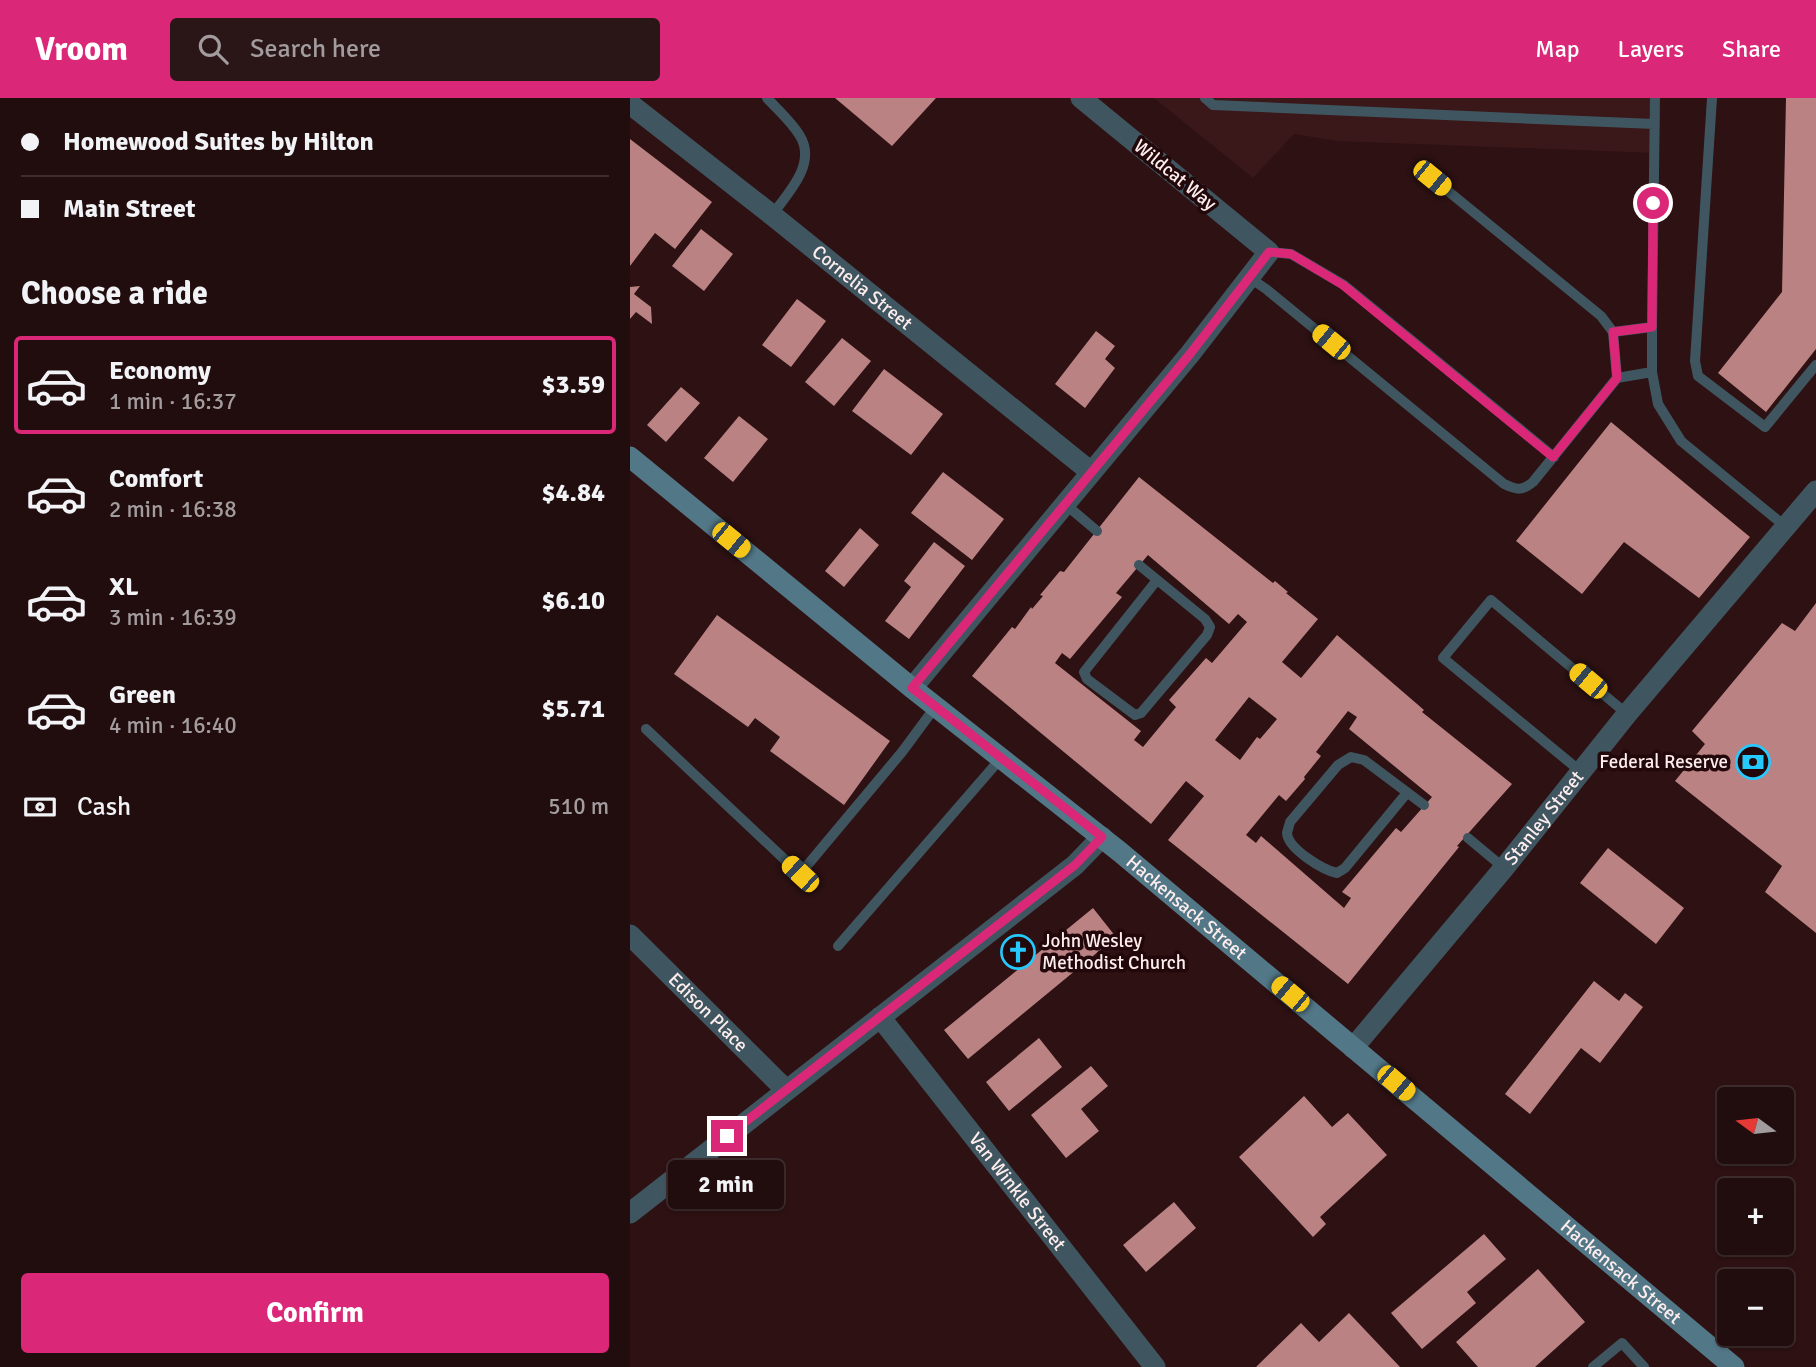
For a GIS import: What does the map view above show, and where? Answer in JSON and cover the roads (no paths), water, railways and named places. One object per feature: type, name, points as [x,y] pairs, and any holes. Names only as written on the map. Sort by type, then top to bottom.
[{"type":"main road","name":"Hackensack Street","points":[[630,457],[912,688],[1102,837],[1734,1367]]},
{"type":"street","name":"Wildcat Way","points":[[1081,98],[1269,252]]},
{"type":"street","name":"Cornelia Street","points":[[630,104],[1091,472]]},
{"type":"street","points":[[912,688],[1190,354],[1269,252]]},
{"type":"street","name":"Stanley Street","points":[[1353,1048],[1504,868],[1627,714],[1816,491]]},
{"type":"street","points":[[630,1213],[1075,865],[1102,837]]},
{"type":"street","name":"Edison Place","points":[[630,935],[786,1090]]},
{"type":"street","name":"Van Winkle Street","points":[[880,1017],[1155,1367]]},
{"type":"lane","points":[[767,98],[800,135],[806,151],[801,173],[772,215]]},
{"type":"lane","points":[[1205,98],[1213,106],[1654,124]]},
{"type":"lane","points":[[1655,98],[1652,372],[1657,404],[1681,441],[1786,527]]},
{"type":"lane","points":[[1713,98],[1695,361],[1698,376],[1765,427],[1816,365]]},
{"type":"lane","points":[[1432,178],[1601,316],[1613,332],[1617,378]]},
{"type":"lane","points":[[1269,252],[1291,254],[1343,285],[1553,457]]},
{"type":"lane","points":[[1250,278],[1504,484],[1514,489],[1524,489],[1533,482],[1617,378],[1652,372]]},
{"type":"lane","points":[[1613,332],[1652,327]]},
{"type":"lane","points":[[1065,505],[1097,531]]},
{"type":"lane","points":[[1139,565],[1205,619],[1210,627],[1141,713],[1135,715],[1087,679],[1084,672],[1157,580]]},
{"type":"lane","points":[[1580,772],[1443,658],[1491,600],[1627,714]]},
{"type":"lane","points":[[646,729],[800,874],[902,752],[936,706]]},
{"type":"lane","points":[[838,946],[1002,757]]},
{"type":"lane","points":[[1406,794],[1345,868],[1337,873],[1326,871],[1291,844],[1287,833],[1290,822],[1338,765],[1351,757],[1364,760],[1424,805]]},
{"type":"lane","points":[[1468,838],[1504,868]]},
{"type":"lane","points":[[1593,1367],[1622,1343],[1644,1367]]},
{"type":"place","name":"Federal Reserve","points":[[1753,762]]},
{"type":"place","name":"John Wesley Methodist Church","points":[[1018,952]]}]
